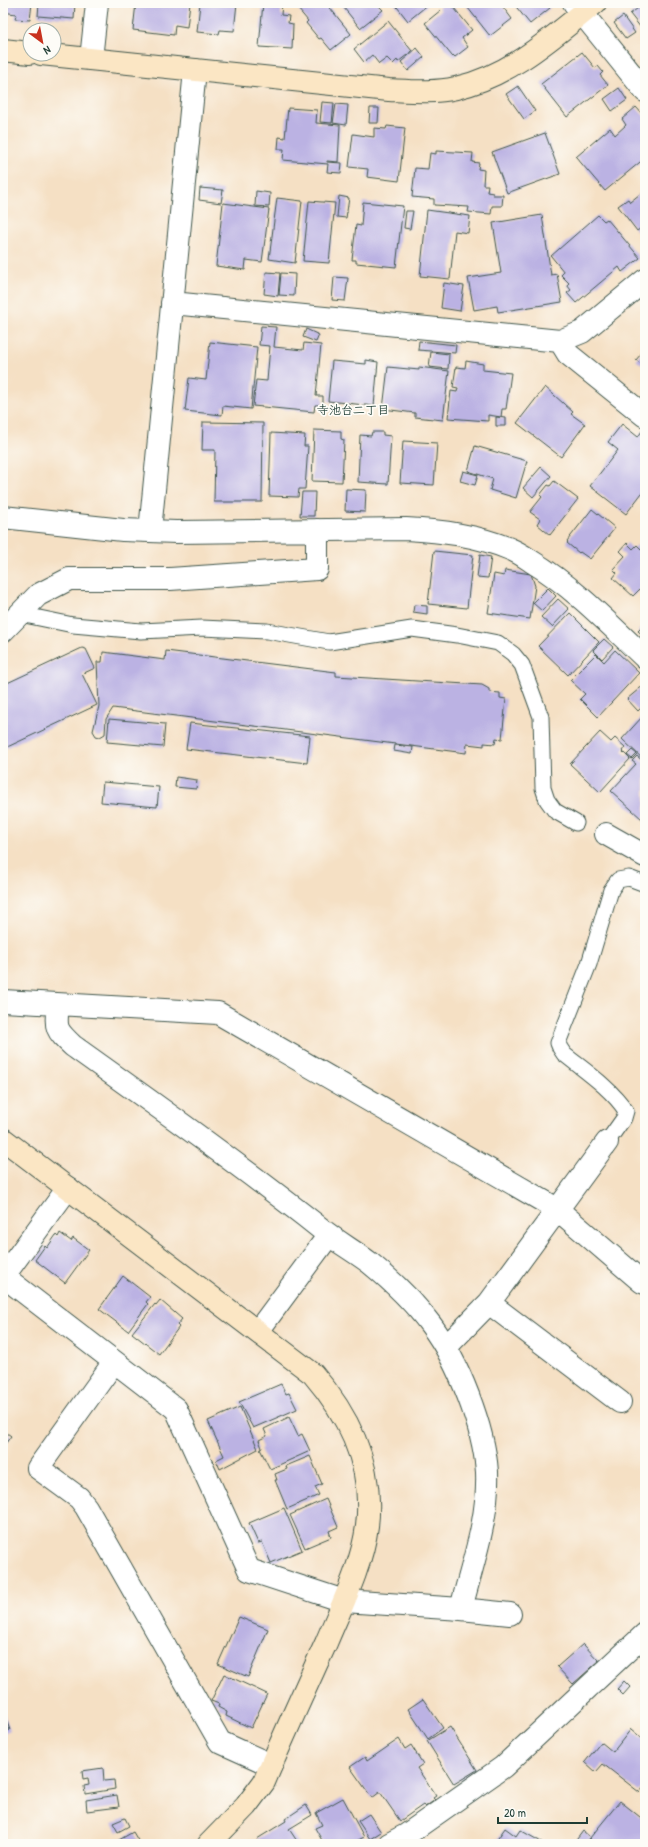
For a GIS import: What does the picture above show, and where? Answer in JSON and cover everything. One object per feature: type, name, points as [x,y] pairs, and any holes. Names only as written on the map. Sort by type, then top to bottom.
[{"type":"street","points":[[90,59],[97,3]]},
{"type":"street","points":[[62,56],[389,90],[423,91],[456,88],[485,78],[517,63],[545,43],[584,6],[645,91]]},
{"type":"street","points":[[3,50],[22,52]]},
{"type":"street","points":[[150,531],[195,70]]},
{"type":"street","points":[[172,303],[560,341],[582,332],[645,280]]},
{"type":"street","points":[[560,341],[568,354],[645,416]]},
{"type":"street","points":[[3,518],[150,531],[406,529],[442,531],[472,537],[511,549],[546,570],[573,590],[645,658]]},
{"type":"street","points":[[3,631],[38,596],[69,580],[170,579],[317,569],[317,530]]},
{"type":"street","points":[[606,834],[645,856]]},
{"type":"street","points":[[3,1002],[218,1013],[557,1209],[642,1282],[645,1282]]},
{"type":"street","points":[[58,1005],[56,1024],[60,1034],[74,1046],[194,1132],[369,1263],[396,1285],[430,1324],[446,1347],[474,1414],[484,1446],[487,1470],[484,1520],[461,1609]]},
{"type":"street","points":[[3,1139],[293,1357],[318,1379],[344,1416],[360,1453],[367,1491],[367,1526],[361,1554],[344,1601],[264,1782],[255,1795],[210,1844]]},
{"type":"street","points":[[446,1347],[489,1302],[607,1142]]},
{"type":"street","points":[[68,1188],[3,1276],[176,1409],[249,1570],[344,1601],[510,1614]]},
{"type":"street","points":[[258,1331],[330,1235]]},
{"type":"street","points":[[489,1302],[620,1402]]},
{"type":"street","points":[[114,1362],[38,1468],[79,1498],[86,1507],[220,1742],[271,1765]]},
{"type":"street","points":[[389,1844],[406,1835],[503,1767],[645,1634]]},
{"type":"lane","points":[[20,614],[73,625],[141,631],[202,628],[267,631],[328,642],[412,629],[457,635],[498,643],[513,654],[522,665],[541,717],[543,788],[547,800],[555,811],[576,823]]},
{"type":"lane","points":[[607,1142],[624,1118],[626,1111],[620,1101],[564,1054],[558,1043],[589,964],[611,890],[618,880],[629,878],[645,884]]},
{"type":"building","points":[[3,3],[32,3],[30,20],[15,19],[16,14],[3,12]]},
{"type":"building","points":[[39,3],[75,3],[74,19],[38,16]]},
{"type":"building","points":[[136,3],[190,3],[187,27],[175,25],[174,35],[133,30]]},
{"type":"building","points":[[200,3],[237,3],[234,31],[220,30],[219,34],[197,32]]},
{"type":"building","points":[[263,3],[282,3],[281,15],[289,16],[288,23],[293,24],[292,49],[259,47]]},
{"type":"building","points":[[306,3],[326,3],[351,34],[331,50],[321,38],[319,39],[306,23],[308,21],[298,9]]},
{"type":"building","points":[[340,3],[380,3],[378,5],[383,10],[360,28]]},
{"type":"building","points":[[394,3],[430,3],[408,21]]},
{"type":"building","points":[[445,3],[450,3],[472,30],[462,38],[468,47],[455,57],[453,55],[452,56],[425,23],[441,10],[439,8]]},
{"type":"building","points":[[464,3],[500,3],[512,19],[490,36]]},
{"type":"building","points":[[513,3],[546,3],[550,8],[530,24]]},
{"type":"building","points":[[645,3],[645,33],[630,14]]},
{"type":"building","points":[[623,16],[635,33],[626,39],[614,23]]},
{"type":"building","points":[[388,21],[412,51],[393,64],[387,58],[379,64],[372,55],[364,62],[354,49]]},
{"type":"building","points":[[417,48],[424,57],[408,71],[401,62]]},
{"type":"building","points":[[582,52],[595,68],[598,66],[603,72],[600,75],[608,85],[567,117],[541,84]]},
{"type":"building","points":[[518,86],[535,111],[524,119],[506,94]]},
{"type":"building","points":[[619,88],[627,100],[612,111],[604,99]]},
{"type":"building","points":[[322,102],[334,103],[332,123],[320,122]]},
{"type":"building","points":[[336,104],[348,105],[346,125],[333,123]]},
{"type":"building","points":[[636,107],[645,117],[645,158],[605,191],[576,157],[610,128],[615,135],[626,125],[622,119]]},
{"type":"building","points":[[288,108],[317,110],[316,123],[340,125],[338,162],[327,162],[342,163],[341,173],[327,172],[328,164],[283,160],[284,149],[278,149],[279,137],[285,138]]},
{"type":"building","points":[[370,108],[379,108],[378,123],[369,123]]},
{"type":"building","points":[[387,126],[405,128],[399,181],[367,177],[368,169],[349,167],[353,134],[374,137],[374,128],[386,129]]},
{"type":"building","points":[[545,133],[560,174],[507,193],[492,152]]},
{"type":"building","points":[[436,151],[473,153],[472,162],[479,163],[478,169],[484,170],[483,185],[488,185],[487,192],[493,193],[493,195],[503,195],[502,206],[492,206],[491,214],[468,212],[469,207],[434,205],[434,199],[412,197],[415,168],[428,169],[430,153],[436,154]]},
{"type":"building","points":[[200,188],[223,190],[221,203],[199,200]]},
{"type":"building","points":[[645,190],[645,225],[637,231],[618,206],[628,199],[630,202]]},
{"type":"building","points":[[256,191],[270,193],[269,207],[255,206]]},
{"type":"building","points":[[339,196],[349,198],[346,218],[337,217]]},
{"type":"building","points":[[277,198],[302,201],[295,263],[269,259]]},
{"type":"building","points":[[309,201],[335,203],[329,263],[303,261]]},
{"type":"building","points":[[363,202],[403,206],[396,267],[356,263],[356,260],[352,260],[356,225],[361,226]]},
{"type":"building","points":[[223,203],[269,209],[262,262],[246,260],[245,270],[216,266]]},
{"type":"building","points":[[427,210],[470,216],[468,233],[455,231],[450,279],[420,276]]},
{"type":"building","points":[[406,211],[413,211],[410,229],[404,228]]},
{"type":"building","points":[[542,215],[551,275],[557,274],[562,302],[498,312],[497,306],[474,310],[468,278],[501,273],[493,223]]},
{"type":"building","points":[[598,215],[604,221],[607,219],[640,258],[622,272],[619,267],[576,303],[567,293],[571,290],[567,285],[569,283],[561,275],[564,272],[551,256]]},
{"type":"building","points":[[266,272],[280,273],[278,296],[264,294]]},
{"type":"building","points":[[281,273],[295,274],[294,296],[279,295]]},
{"type":"building","points":[[334,277],[348,278],[345,301],[332,300]]},
{"type":"building","points":[[444,283],[464,286],[460,311],[441,308]]},
{"type":"building","points":[[261,326],[276,327],[274,347],[303,350],[304,343],[321,345],[316,396],[323,396],[323,405],[315,405],[314,412],[253,406],[256,380],[267,381],[270,346],[259,345]]},
{"type":"building","points":[[306,329],[319,335],[316,342],[303,337]]},
{"type":"building","points":[[419,341],[456,345],[455,353],[418,350]]},
{"type":"building","points":[[210,342],[257,347],[251,409],[223,406],[222,415],[185,411],[189,378],[206,380]]},
{"type":"building","points":[[645,349],[645,367],[636,360]]},
{"type":"building","points":[[431,352],[449,354],[448,369],[429,367]]},
{"type":"building","points":[[366,360],[378,362],[374,406],[328,401],[332,361],[366,364]]},
{"type":"building","points":[[466,361],[483,364],[483,370],[511,373],[506,409],[502,409],[501,417],[488,415],[488,421],[448,418],[451,391],[457,392],[458,388],[453,387],[456,367],[465,368]]},
{"type":"building","points":[[388,367],[419,370],[419,367],[449,371],[443,420],[415,417],[415,413],[383,409]]},
{"type":"building","points":[[545,387],[573,412],[571,414],[585,424],[561,457],[517,423]]},
{"type":"building","points":[[496,417],[506,418],[506,426],[496,426]]},
{"type":"building","points":[[203,422],[263,423],[262,502],[214,502],[215,450],[202,450]]},
{"type":"building","points":[[622,424],[638,437],[642,431],[645,433],[645,489],[626,514],[590,486],[618,450],[608,442]]},
{"type":"building","points":[[314,430],[341,431],[341,439],[344,440],[342,482],[312,481]]},
{"type":"building","points":[[372,432],[383,432],[383,435],[391,436],[388,484],[358,482],[360,435],[371,436]]},
{"type":"building","points":[[271,433],[305,435],[304,446],[308,446],[305,489],[299,489],[298,497],[269,496]]},
{"type":"building","points":[[403,441],[437,443],[434,485],[400,483]]},
{"type":"building","points":[[475,446],[527,461],[516,498],[490,490],[493,479],[468,471]]},
{"type":"building","points":[[541,467],[551,476],[533,497],[523,488]]},
{"type":"building","points":[[463,471],[478,475],[475,485],[460,481]]},
{"type":"building","points":[[554,481],[578,499],[550,535],[537,524],[540,519],[530,512],[542,497],[540,495],[548,485],[550,486]]},
{"type":"building","points":[[346,489],[366,490],[365,512],[345,511]]},
{"type":"building","points":[[302,492],[315,492],[314,516],[300,516]]},
{"type":"building","points":[[592,509],[615,528],[590,559],[580,552],[579,553],[567,543],[567,541]]},
{"type":"building","points":[[627,543],[633,549],[637,545],[645,553],[645,584],[633,596],[613,578],[617,573],[613,569],[625,556],[620,551]]},
{"type":"building","points":[[434,551],[473,555],[467,608],[428,604]]},
{"type":"building","points":[[480,555],[491,557],[488,578],[477,577]]},
{"type":"building","points":[[505,570],[531,574],[535,586],[530,619],[488,613],[494,574],[504,576]]},
{"type":"building","points":[[548,588],[556,596],[542,611],[533,603]]},
{"type":"building","points":[[558,599],[569,609],[552,627],[541,617]]},
{"type":"building","points":[[414,605],[427,606],[427,614],[413,612]]},
{"type":"building","points":[[570,613],[599,642],[568,675],[538,646]]},
{"type":"building","points":[[645,624],[645,637],[638,631]]},
{"type":"building","points":[[604,639],[613,647],[602,659],[593,650]]},
{"type":"building","points":[[82,648],[86,649],[95,668],[82,674],[97,705],[3,749],[3,685]]},
{"type":"building","points":[[615,650],[639,673],[598,717],[580,699],[585,694],[570,680],[596,654],[604,662]]},
{"type":"building","points":[[166,651],[336,672],[336,676],[482,685],[489,689],[489,692],[500,693],[500,698],[506,699],[502,739],[496,738],[495,744],[484,743],[484,746],[467,744],[466,753],[113,708],[106,719],[105,734],[100,737],[96,736],[93,731],[99,706],[97,662],[102,662],[103,652],[165,660]]},
{"type":"building","points":[[645,684],[645,704],[638,711],[627,699]]},
{"type":"building","points":[[645,709],[645,761],[622,739],[643,716],[641,714]]},
{"type":"building","points":[[109,719],[165,724],[163,747],[107,742]]},
{"type":"building","points":[[190,723],[310,736],[307,763],[186,749]]},
{"type":"building","points":[[600,732],[611,742],[615,738],[625,747],[622,751],[630,759],[600,792],[570,764]]},
{"type":"building","points":[[395,745],[413,747],[412,754],[394,751]]},
{"type":"building","points":[[632,750],[637,754],[632,759],[627,755]]},
{"type":"building","points":[[637,756],[645,763],[645,815],[642,819],[611,791],[636,764],[632,761]]},
{"type":"building","points":[[176,777],[197,780],[196,789],[175,787]]},
{"type":"building","points":[[103,782],[159,787],[157,807],[101,802]]},
{"type":"building","points":[[60,1233],[71,1241],[73,1238],[89,1250],[65,1283],[35,1260],[45,1246],[47,1248],[56,1235],[58,1237]]},
{"type":"building","points":[[123,1276],[150,1297],[146,1302],[148,1304],[128,1331],[99,1309]]},
{"type":"building","points":[[160,1300],[182,1319],[177,1325],[179,1327],[159,1354],[132,1333],[155,1304],[156,1305]]},
{"type":"building","points":[[281,1384],[286,1394],[289,1393],[297,1409],[253,1428],[239,1402]]},
{"type":"building","points":[[240,1407],[258,1449],[220,1469],[216,1460],[224,1456],[208,1421]]},
{"type":"building","points":[[289,1417],[298,1436],[302,1434],[310,1451],[270,1469],[260,1449],[262,1448],[259,1440],[267,1436],[264,1429]]},
{"type":"building","points":[[3,1430],[11,1436],[3,1447]]},
{"type":"building","points":[[310,1456],[322,1484],[315,1487],[319,1495],[287,1509],[275,1480],[277,1480],[275,1474],[287,1469],[286,1466]]},
{"type":"building","points":[[326,1499],[338,1527],[329,1531],[331,1537],[305,1548],[290,1515]]},
{"type":"building","points":[[284,1508],[302,1550],[271,1563],[262,1542],[258,1543],[249,1523]]},
{"type":"building","points":[[239,1617],[268,1629],[248,1677],[218,1664]]},
{"type":"building","points":[[583,1644],[599,1661],[573,1684],[557,1667]]},
{"type":"building","points":[[224,1674],[267,1694],[251,1728],[226,1716],[227,1712],[218,1707],[219,1704],[211,1701]]},
{"type":"building","points":[[624,1681],[630,1687],[623,1695],[617,1689]]},
{"type":"building","points":[[423,1699],[443,1728],[428,1739],[408,1709]]},
{"type":"building","points":[[3,1711],[10,1730],[3,1733]]},
{"type":"building","points":[[450,1727],[477,1770],[454,1784],[427,1741]]},
{"type":"building","points":[[631,1729],[645,1741],[645,1785],[639,1792],[603,1764],[596,1772],[585,1762],[601,1742],[613,1752]]},
{"type":"building","points":[[399,1739],[405,1749],[411,1745],[423,1764],[417,1768],[436,1796],[433,1798],[435,1800],[425,1807],[423,1805],[400,1821],[380,1792],[372,1798],[350,1767],[365,1757],[367,1761]]},
{"type":"building","points":[[103,1768],[104,1781],[114,1780],[115,1789],[85,1794],[84,1786],[89,1785],[88,1778],[83,1779],[82,1771]]},
{"type":"building","points":[[117,1795],[119,1807],[87,1811],[86,1800]]},
{"type":"building","points":[[343,1798],[364,1837],[351,1844],[324,1844],[315,1828],[322,1825],[316,1813]]},
{"type":"building","points":[[620,1801],[645,1821],[645,1844],[585,1844]]},
{"type":"building","points":[[306,1805],[312,1815],[289,1829],[299,1844],[260,1844],[257,1839],[286,1821],[285,1819]]},
{"type":"building","points":[[369,1814],[381,1832],[370,1839],[358,1821]]},
{"type":"building","points":[[125,1818],[129,1826],[118,1832],[113,1823]]},
{"type":"building","points":[[505,1828],[516,1836],[520,1830],[545,1844],[494,1844]]},
{"type":"building","points":[[583,1831],[590,1837],[584,1844],[574,1843]]},
{"type":"building","points":[[133,1832],[140,1844],[112,1844]]},
{"type":"district","name":"寺池台二丁目","points":[[353,410]]}]
